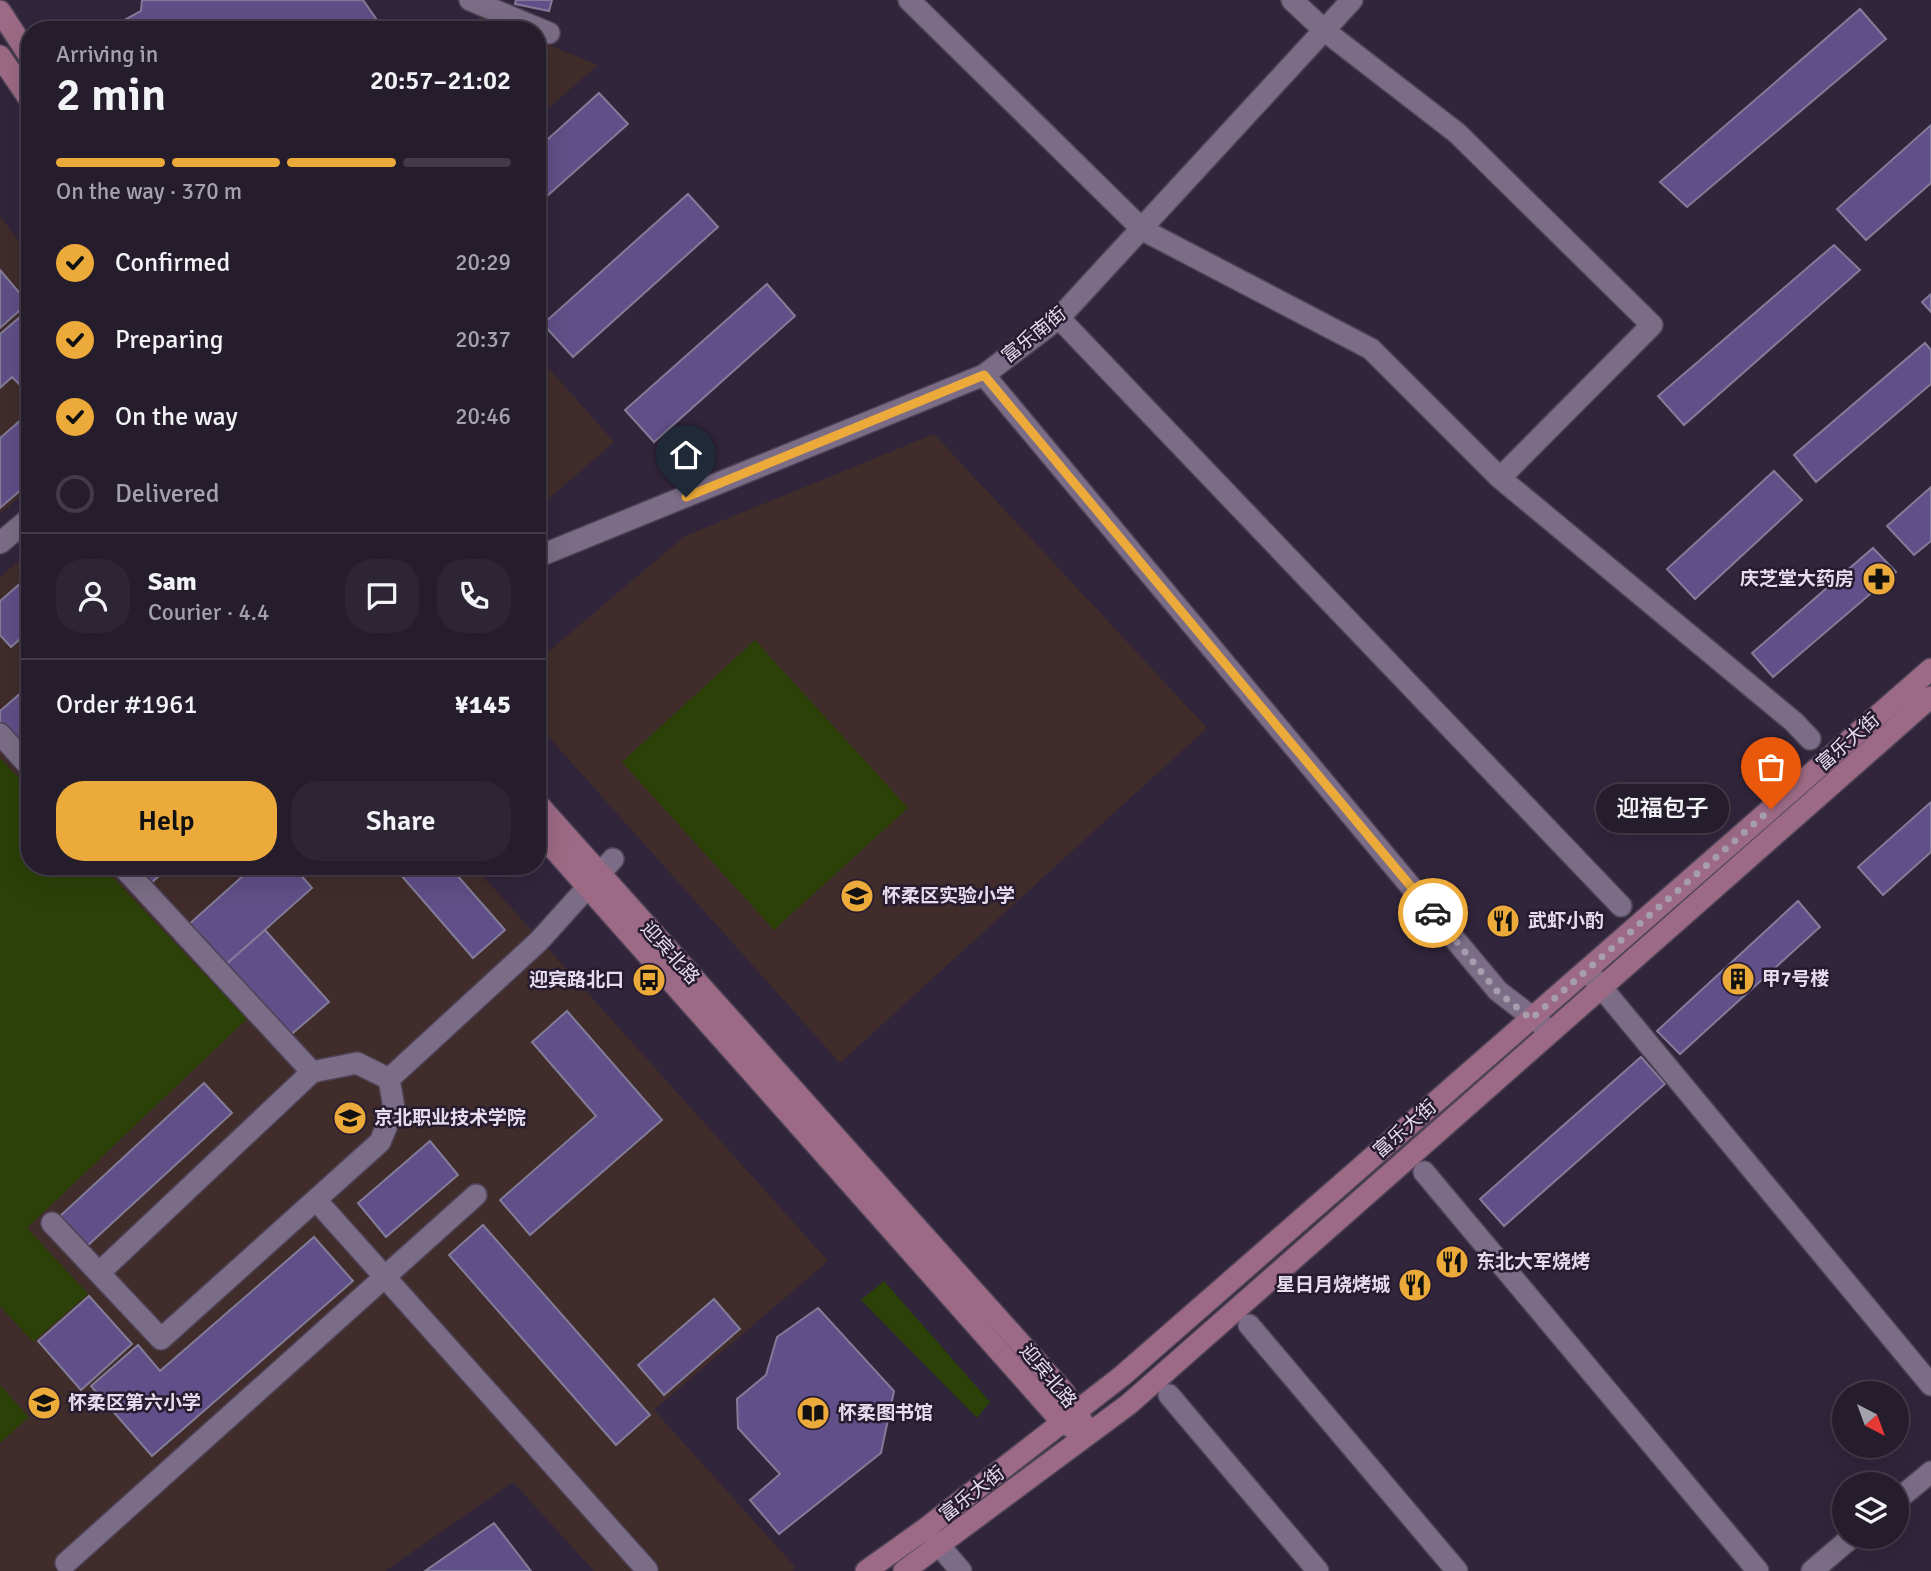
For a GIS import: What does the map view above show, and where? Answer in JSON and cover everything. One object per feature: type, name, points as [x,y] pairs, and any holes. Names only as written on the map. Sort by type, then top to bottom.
[{"type":"main road","points":[[0,11],[21,43]]},
{"type":"main road","points":[[0,56],[21,87]]},
{"type":"main road","name":"富乐大街","points":[[904,1571],[1129,1404],[1550,1031],[1594,978],[1931,669]]},
{"type":"main road","name":"富乐大街","points":[[866,1571],[925,1529],[1122,1376],[1531,1019],[1594,978],[1931,696]]},
{"type":"main road","name":"迎宾北路","points":[[546,813],[1088,1436]]},
{"type":"main road","name":"迎宾北路","points":[[546,836],[600,873]]},
{"type":"street","points":[[470,0],[520,21]]},
{"type":"street","points":[[909,0],[1143,230],[1371,349],[1500,478],[1794,722],[1810,739]]},
{"type":"street","points":[[1292,0],[1325,31],[1457,133],[1652,325],[1500,478]]},
{"type":"street","name":"富乐南街","points":[[546,553],[984,375],[1059,318],[1143,230],[1352,0]]},
{"type":"street","points":[[1059,318],[1621,906]]},
{"type":"street","points":[[984,375],[1497,991],[1550,1031]]},
{"type":"street","points":[[0,543],[21,526]]},
{"type":"street","points":[[0,734],[21,757]]},
{"type":"street","points":[[389,1079],[540,941],[600,873]]},
{"type":"street","points":[[130,875],[312,1072]]},
{"type":"street","points":[[1594,978],[1931,1385]]},
{"type":"street","points":[[99,1273],[312,1072],[357,1063],[389,1079]]},
{"type":"street","points":[[51,1223],[161,1339],[380,1142],[394,1108],[389,1079]]},
{"type":"street","points":[[1424,1172],[1758,1571]]},
{"type":"street","points":[[65,1563],[476,1195]]},
{"type":"street","points":[[316,1200],[647,1570]]},
{"type":"street","points":[[1249,1325],[1457,1571]]},
{"type":"street","points":[[1169,1395],[1318,1571]]},
{"type":"street","points":[[1909,1490],[1931,1472]]},
{"type":"street","points":[[925,1529],[961,1571]]},
{"type":"street","points":[[1812,1571],[1838,1549]]},
{"type":"shaded area","points":[[546,44],[598,65],[546,110]]},
{"type":"shaded area","points":[[0,216],[21,244],[21,496],[0,514]]},
{"type":"shaded area","points":[[546,365],[614,442],[546,501]]},
{"type":"shaded area","name":"怀柔区实验小学","points":[[934,434],[1207,728],[840,1063],[546,734],[546,653],[685,536]]},
{"type":"shaded area","name":"京北职业技术学院","points":[[21,559],[21,875],[482,875],[828,1261],[654,1410],[796,1568],[792,1571],[594,1571],[513,1482],[385,1571],[0,1571],[0,577]]},
{"type":"green space","points":[[755,640],[908,808],[774,930],[622,762]]},
{"type":"green space","points":[[0,758],[21,780],[21,875],[111,875],[247,1019],[27,1228],[88,1294],[33,1342],[0,1306]]},
{"type":"green space","points":[[884,1281],[990,1402],[977,1418],[861,1300]]},
{"type":"green space","points":[[0,1385],[29,1417],[0,1443]]},
{"type":"building","points":[[142,0],[363,0],[378,21],[123,21],[141,11]]},
{"type":"building","points":[[516,0],[552,0],[549,11],[515,4]]},
{"type":"building","points":[[1860,9],[1886,39],[1687,207],[1660,182]]},
{"type":"building","points":[[599,93],[628,124],[546,197],[546,141]]},
{"type":"building","points":[[1931,125],[1931,183],[1866,240],[1837,209]]},
{"type":"building","points":[[688,194],[718,227],[573,357],[546,327],[546,321]]},
{"type":"building","points":[[1834,245],[1860,270],[1684,425],[1658,396]]},
{"type":"building","points":[[0,270],[21,295],[21,309],[0,328]]},
{"type":"building","points":[[767,284],[795,316],[654,442],[625,410]]},
{"type":"building","points":[[1931,294],[1931,312],[1922,302]]},
{"type":"building","points":[[21,318],[21,386],[12,377],[0,388],[0,334]]},
{"type":"building","points":[[1925,343],[1931,350],[1931,384],[1816,482],[1794,455]]},
{"type":"building","points":[[21,420],[21,490],[0,508],[0,438]]},
{"type":"building","points":[[1774,471],[1802,500],[1695,599],[1667,569]]},
{"type":"building","points":[[1931,487],[1931,541],[1914,555],[1887,526]]},
{"type":"building","points":[[1873,548],[1896,572],[1773,677],[1752,653]]},
{"type":"building","points":[[21,583],[21,638],[11,647],[0,635],[0,601]]},
{"type":"building","points":[[21,693],[19,744],[0,722],[0,711]]},
{"type":"building","points":[[1931,802],[1931,852],[1883,895],[1858,867]]},
{"type":"building","points":[[142,875],[160,875],[150,884]]},
{"type":"building","points":[[244,875],[301,875],[312,888],[223,967],[187,926]]},
{"type":"building","points":[[401,875],[457,875],[505,930],[473,958]]},
{"type":"building","name":"甲7号楼","points":[[1798,901],[1820,927],[1680,1054],[1657,1031]]},
{"type":"building","points":[[265,930],[329,1002],[287,1038],[223,967]]},
{"type":"building","points":[[567,1011],[662,1120],[530,1235],[500,1200],[596,1116],[532,1042]]},
{"type":"building","points":[[1641,1057],[1665,1084],[1504,1226],[1480,1199]]},
{"type":"building","points":[[204,1083],[232,1113],[86,1247],[59,1217]]},
{"type":"building","points":[[430,1141],[458,1175],[386,1237],[358,1203]]},
{"type":"building","points":[[483,1225],[650,1415],[616,1445],[449,1255]]},
{"type":"building","points":[[314,1237],[353,1281],[152,1456],[91,1386],[138,1345],[160,1371]]},
{"type":"building","points":[[89,1296],[132,1344],[81,1390],[38,1341]]},
{"type":"building","points":[[714,1299],[740,1329],[664,1395],[638,1365]]},
{"type":"building","name":"怀柔图书馆","points":[[818,1308],[894,1391],[881,1453],[779,1534],[750,1500],[780,1474],[738,1428],[737,1399],[766,1375],[777,1337]]},
{"type":"building","points":[[494,1523],[531,1571],[425,1571]]},
{"type":"way so far","points":[[1433,913],[1497,991],[1531,1019],[1771,809]]},
{"type":"place","name":"庆芝堂大药房","points":[[1879,579]]},
{"type":"place","name":"迎福包子","points":[[1771,809]]},
{"type":"place","name":"怀柔区实验小学","points":[[857,896]]},
{"type":"place","name":"武虾小酌","points":[[1503,921]]},
{"type":"place","name":"甲7号楼","points":[[1738,979]]},
{"type":"place","name":"迎宾路北口","points":[[649,980]]},
{"type":"place","name":"京北职业技术学院","points":[[350,1118]]},
{"type":"place","name":"东北大军烧烤","points":[[1452,1262]]},
{"type":"place","name":"星日月烧烤城","points":[[1415,1285]]},
{"type":"place","name":"怀柔区第六小学","points":[[44,1403]]},
{"type":"place","name":"怀柔图书馆","points":[[813,1413]]},
{"type":"route","points":[[686,497],[984,375],[1433,913]]}]
